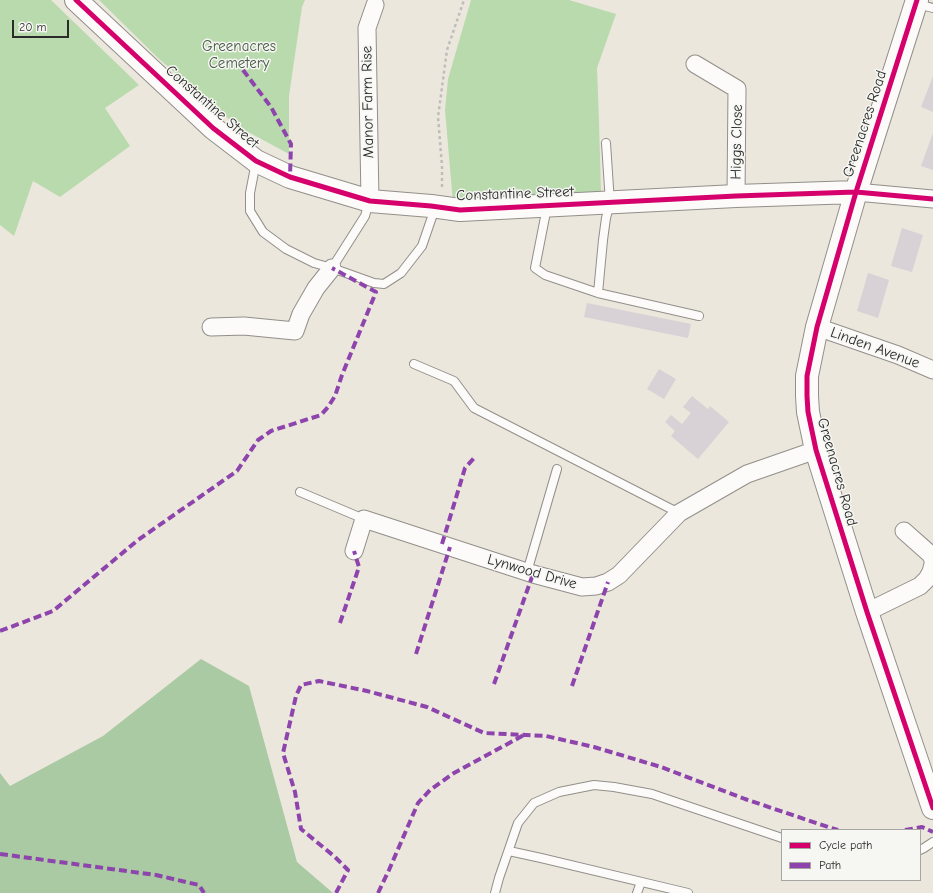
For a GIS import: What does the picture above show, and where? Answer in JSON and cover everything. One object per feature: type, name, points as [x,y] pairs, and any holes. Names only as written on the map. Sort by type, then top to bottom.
[{"type":"street","name":"Constantine Street","points":[[76,0],[213,128],[256,161],[290,177],[370,201],[431,206],[438,211],[736,196],[856,192]]},
{"type":"street","name":"Greenacres Road","points":[[922,4],[856,192],[817,326],[807,376],[807,396],[809,418],[816,450],[867,612],[933,805]]},
{"type":"street","name":"Manor Farm Rise","points":[[370,201],[367,28],[375,5]]},
{"type":"street","name":"Higgs Close","points":[[695,64],[737,89],[736,196]]},
{"type":"street","points":[[856,192],[933,199]]},
{"type":"street","points":[[211,327],[244,326],[295,331],[301,314],[316,288],[332,268]]},
{"type":"street","name":"Linden Avenue","points":[[817,326],[898,355],[933,370]]},
{"type":"street","name":"Lynwood Drive","points":[[364,519],[527,572],[582,587],[596,586],[619,576],[679,513],[748,474],[816,450]]},
{"type":"street","points":[[354,551],[364,519]]},
{"type":"street","points":[[904,531],[931,555],[933,560]]},
{"type":"street","points":[[867,612],[920,586],[927,579],[933,564]]},
{"type":"lane","points":[[598,294],[604,232],[610,203],[606,143]]},
{"type":"lane","points":[[256,161],[250,193],[250,211],[264,232],[286,249],[314,263],[374,283],[384,284],[401,273],[422,246],[438,211]]},
{"type":"lane","points":[[332,268],[365,216],[370,201]]},
{"type":"lane","points":[[547,206],[535,268],[545,275],[598,294],[698,316]]},
{"type":"lane","points":[[414,364],[454,381],[474,408],[679,513]]},
{"type":"lane","points":[[527,572],[557,469]]},
{"type":"lane","points":[[300,492],[364,519]]},
{"type":"lane","points":[[495,893],[518,823],[534,803],[558,792],[594,785],[652,794],[781,838]]},
{"type":"lane","points":[[921,850],[933,842]]},
{"type":"lane","points":[[509,851],[688,893]]},
{"type":"lane","points":[[637,893],[641,882]]},
{"type":"path","points":[[438,211],[442,166],[438,117],[447,50],[464,0]]},
{"type":"green space","points":[[0,0],[51,0],[139,85],[105,108],[130,146],[60,197],[33,181],[14,236],[0,225]]},
{"type":"green space","name":"Greenacres Cemetery","points":[[99,0],[305,0],[302,7],[289,96],[289,154],[237,126],[158,58]]},
{"type":"green space","points":[[471,0],[569,0],[616,14],[597,68],[601,193],[453,203],[445,110],[448,79]]},
{"type":"green space","points":[[201,659],[249,686],[297,862],[333,893],[0,893],[0,773],[10,786],[103,736]]},
{"type":"building","points":[[933,76],[933,112],[921,107]]},
{"type":"building","points":[[933,133],[933,170],[921,166]]},
{"type":"building","points":[[902,228],[923,235],[912,272],[891,266]]},
{"type":"building","points":[[868,273],[889,280],[878,318],[857,311]]},
{"type":"building","points":[[587,303],[691,324],[688,338],[584,317]]},
{"type":"building","points":[[659,369],[676,379],[664,399],[647,389]]},
{"type":"building","points":[[692,396],[708,409],[710,406],[729,422],[698,459],[671,436],[675,431],[665,422],[671,415],[682,424],[691,413],[683,407]]},
{"type":"marked path","points":[[243,70],[271,107],[291,144],[290,177]]},
{"type":"marked path","points":[[0,631],[53,611],[138,540],[237,471],[258,440],[271,431],[321,415],[335,396],[376,292],[332,268]]},
{"type":"marked path","points":[[442,544],[465,468],[475,457]]},
{"type":"marked path","points":[[416,654],[450,547]]},
{"type":"marked path","points":[[340,623],[359,567],[354,551]]},
{"type":"marked path","points":[[494,684],[533,574]]},
{"type":"marked path","points":[[572,686],[608,582]]},
{"type":"marked path","points":[[336,893],[348,870],[335,857],[301,829],[295,792],[283,753],[296,696],[301,685],[319,681],[367,691],[427,707],[484,733],[546,736],[594,747],[661,767],[745,799],[834,829]]},
{"type":"marked path","points":[[378,893],[418,803],[430,790],[454,773],[524,735]]},
{"type":"marked path","points":[[911,829],[922,827],[933,832]]},
{"type":"marked path","points":[[0,854],[156,875],[199,885],[204,893]]},
{"type":"cycle path","points":[[76,0],[213,128],[256,161],[290,177],[370,201],[460,210],[736,196],[856,192],[933,199]]},
{"type":"cycle path","points":[[917,0],[856,192],[817,327],[807,376],[807,396],[808,412],[816,450],[867,612],[933,808]]}]
